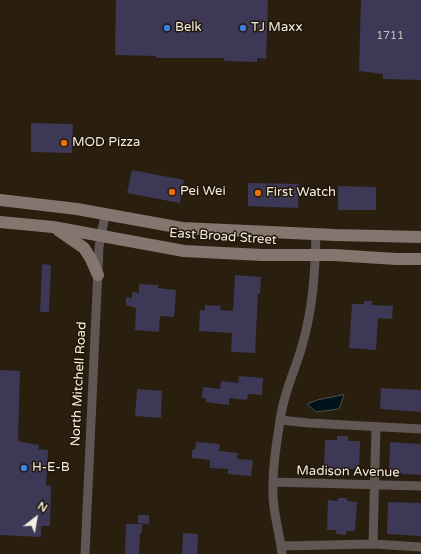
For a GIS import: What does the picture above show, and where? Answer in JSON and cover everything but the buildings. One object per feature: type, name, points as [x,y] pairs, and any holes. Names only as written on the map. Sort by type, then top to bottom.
[{"type":"main road","name":"East Broad Street","points":[[0,200],[77,209],[182,228],[421,237]]},
{"type":"main road","name":"East Broad Street","points":[[0,222],[54,227],[184,251],[262,255],[315,255],[421,259]]},
{"type":"main road","points":[[54,227],[84,248],[98,275]]},
{"type":"street","name":"North Mitchell Road","points":[[85,554],[98,275],[104,215]]},
{"type":"street","points":[[316,234],[313,291],[309,322],[302,348],[285,394],[275,455],[273,498],[281,550],[372,544],[421,547]]},
{"type":"street","points":[[280,420],[421,429]]},
{"type":"street","points":[[372,544],[376,427]]},
{"type":"street","name":"Madison Avenue","points":[[273,482],[421,486]]},
{"type":"shaded area","points":[[344,395],[339,409],[316,412],[307,404],[317,400]]},
{"type":"place","name":"Belk","points":[[167,28]]},
{"type":"place","name":"TJ Maxx","points":[[243,28]]},
{"type":"place","name":"MOD Pizza","points":[[64,143]]},
{"type":"place","name":"Pei Wei","points":[[172,192]]},
{"type":"place","name":"First Watch","points":[[258,193]]},
{"type":"place","name":"H-E-B","points":[[24,468]]}]
